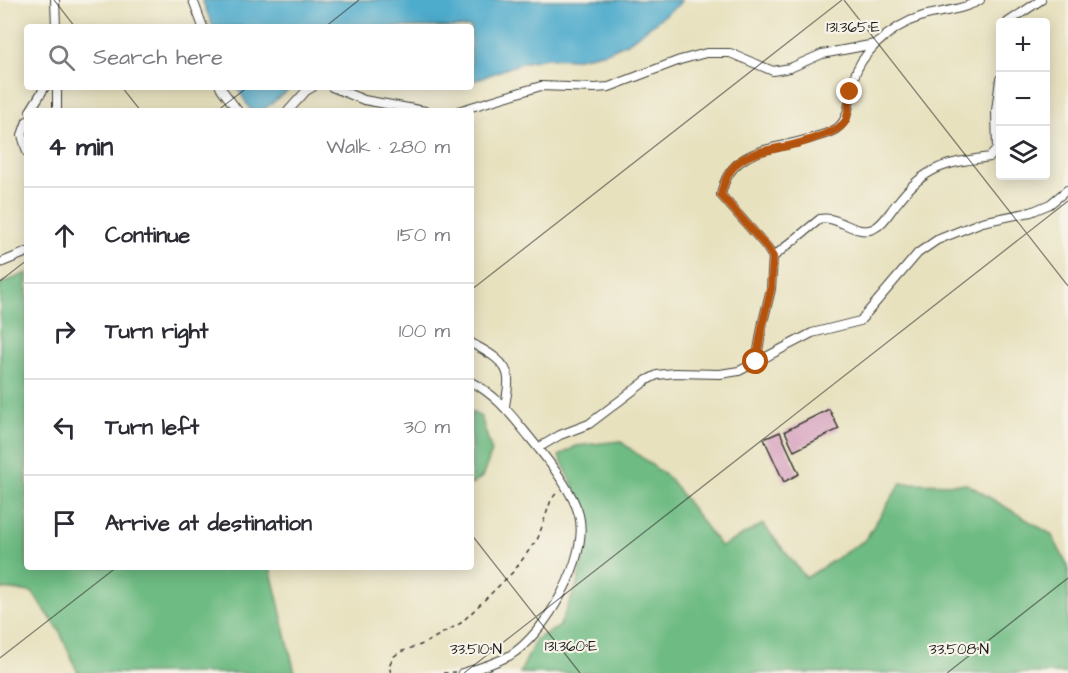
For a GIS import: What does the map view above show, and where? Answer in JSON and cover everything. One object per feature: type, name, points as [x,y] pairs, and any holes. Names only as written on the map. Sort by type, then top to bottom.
[{"type":"street","points":[[55,0],[56,24]]},
{"type":"street","points":[[194,0],[202,24]]},
{"type":"street","points":[[756,362],[771,289],[773,257],[721,195],[726,177],[746,156],[797,144],[833,131],[844,123],[854,75],[875,44],[899,26],[911,20],[966,6],[980,0]]},
{"type":"street","points":[[1014,18],[1041,0]]},
{"type":"street","points":[[468,108],[541,86],[609,87],[680,60],[706,53],[730,53],[772,71],[790,68],[822,54],[875,44]]},
{"type":"street","points":[[32,108],[43,90]]},
{"type":"street","points":[[57,90],[57,108]]},
{"type":"street","points":[[222,90],[236,108]]},
{"type":"street","points":[[291,108],[308,90]]},
{"type":"street","points":[[339,90],[364,100],[408,108]]},
{"type":"street","points":[[773,257],[820,219],[826,218],[860,230],[872,229],[884,221],[904,193],[921,177],[938,166],[990,157],[996,149],[996,126]]},
{"type":"street","points":[[538,448],[560,435],[589,424],[657,375],[720,374],[739,371],[812,333],[860,321],[912,259],[937,240],[982,222],[1031,212],[1050,204],[1067,190]]},
{"type":"street","points":[[0,263],[24,253]]},
{"type":"street","points":[[474,345],[489,353],[504,367],[508,377],[505,406]]},
{"type":"street","points":[[466,672],[509,656],[529,640],[570,579],[581,542],[582,527],[579,512],[538,448],[505,406],[474,384]]},
{"type":"path","points":[[391,673],[389,666],[393,657],[461,623],[514,571],[538,538],[551,500],[563,484]]},
{"type":"green space","points":[[24,274],[24,570],[271,570],[295,673],[78,673],[59,630],[32,592],[0,589],[0,284]]},
{"type":"green space","points":[[474,414],[481,417],[492,452],[482,477],[474,483]]},
{"type":"green space","points":[[620,441],[670,479],[721,547],[763,524],[806,578],[865,540],[901,483],[967,484],[1051,534],[1068,566],[1068,673],[520,673],[536,639],[559,627],[578,583],[587,523],[559,456],[576,446]]},
{"type":"water","points":[[202,0],[681,0],[679,4],[629,42],[607,52],[573,59],[546,58],[521,63],[474,81],[474,24],[212,24]]},
{"type":"water","points":[[239,90],[288,90],[266,108],[249,108]]},
{"type":"building","points":[[829,409],[839,429],[794,451],[785,431]]},
{"type":"building","points":[[780,432],[799,474],[784,482],[764,439]]},
{"type":"route","points":[[756,362],[771,289],[773,257],[721,195],[722,186],[726,177],[746,156],[797,144],[833,131],[844,123],[850,92]]}]
